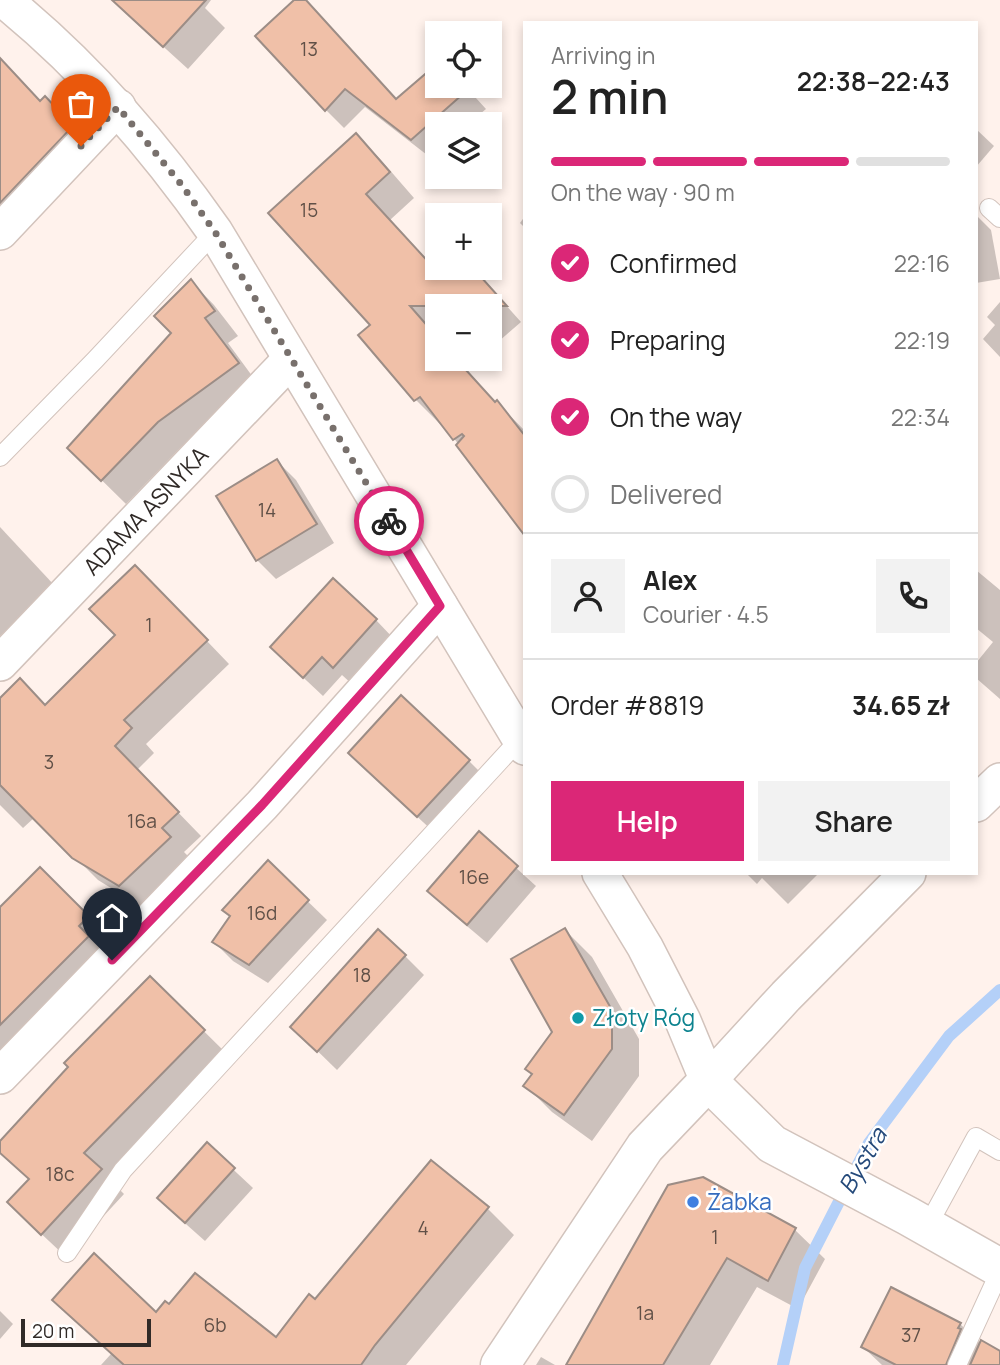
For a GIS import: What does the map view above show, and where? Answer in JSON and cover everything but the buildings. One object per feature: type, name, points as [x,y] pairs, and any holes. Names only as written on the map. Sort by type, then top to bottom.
[{"type":"street","points":[[4,0],[65,54],[118,107],[181,184],[215,232],[523,743]]},
{"type":"street","points":[[0,232],[118,107]]},
{"type":"street","name":"ADAMA ASNYKA","points":[[0,663],[291,359]]},
{"type":"street","points":[[0,1076],[262,805],[440,606]]},
{"type":"street","points":[[978,802],[1000,780]]},
{"type":"street","points":[[601,875],[645,947],[683,1021],[708,1082],[772,1144],[1000,1269]]},
{"type":"street","points":[[500,1365],[645,1147],[786,996],[906,875]]},
{"type":"lane","points":[[0,457],[215,232]]},
{"type":"lane","points":[[67,1253],[122,1170],[523,743]]},
{"type":"lane","points":[[918,1222],[976,1138],[1000,1151]]},
{"type":"lane","points":[[957,1365],[1000,1269]]},
{"type":"waterway","name":"Bystra","points":[[783,1365],[805,1268],[869,1143],[949,1036],[1000,990]]},
{"type":"way so far","points":[[81,146],[118,107],[181,184],[215,232],[389,521]]},
{"type":"place","name":"Złoty Róg","points":[[578,1018]]},
{"type":"place","name":"Żabka","points":[[693,1202]]},
{"type":"route","points":[[112,960],[262,805],[440,606],[389,521]]}]
